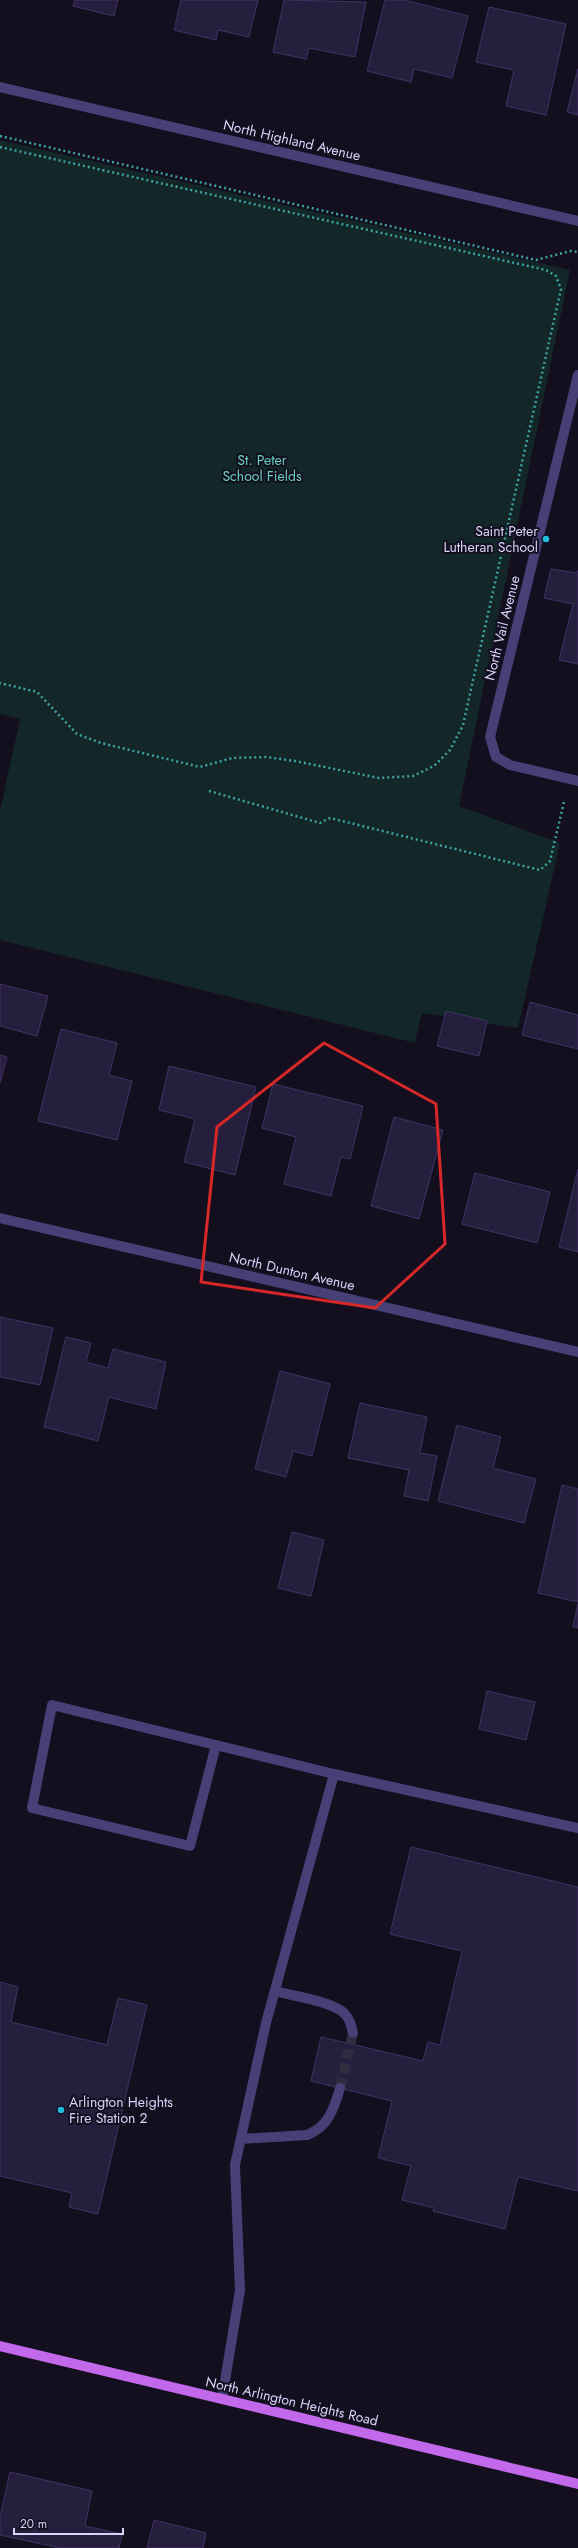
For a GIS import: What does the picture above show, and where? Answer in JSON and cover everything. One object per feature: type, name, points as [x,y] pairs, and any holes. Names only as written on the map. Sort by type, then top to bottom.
[{"type":"main road","name":"North Arlington Heights Road","points":[[0,2346],[578,2484]]},
{"type":"street","name":"North Highland Avenue","points":[[0,87],[578,221]]},
{"type":"street","name":"North Vail Avenue","points":[[574,780],[510,765],[496,757],[490,737],[578,375]]},
{"type":"street","name":"North Dunton Avenue","points":[[0,1218],[578,1352]]},
{"type":"street","points":[[216,1745],[190,1846],[32,1808],[52,1705],[216,1745],[334,1774],[578,1828]]},
{"type":"street","points":[[222,2398],[240,2290],[235,2165],[275,1991],[334,1774]]},
{"type":"street","points":[[275,1991],[330,2006],[343,2012],[351,2022],[353,2033]]},
{"type":"street","points":[[241,2139],[307,2135],[317,2131],[327,2122],[340,2088]]},
{"type":"path","points":[[0,136],[536,260],[571,250],[578,252]]},
{"type":"path","points":[[0,147],[546,270],[556,276],[561,289],[463,725],[450,750],[434,766],[412,776],[379,778],[295,760],[266,757],[232,758],[200,767],[101,743],[77,734],[37,692],[0,683]]},
{"type":"path","points":[[209,791],[320,823],[330,818],[540,870],[550,861],[574,780]]},
{"type":"highlighted area","points":[[324,1043],[436,1104],[445,1244],[375,1308],[201,1282],[217,1127]]},
{"type":"green space","name":"St. Peter School Fields","points":[[0,140],[570,270],[459,806],[560,843],[518,1028],[422,1013],[415,1043],[0,940],[0,811],[20,719],[0,714]]},
{"type":"building","points":[[75,0],[118,0],[114,16],[73,6]]},
{"type":"building","points":[[181,0],[258,0],[249,37],[218,30],[216,40],[174,30]]},
{"type":"building","points":[[284,0],[366,2],[355,57],[309,48],[306,59],[273,52]]},
{"type":"building","points":[[385,0],[404,0],[468,16],[452,78],[414,69],[411,82],[367,71]]},
{"type":"building","points":[[489,7],[566,24],[546,115],[506,106],[514,70],[476,62]]},
{"type":"building","points":[[578,69],[578,115],[567,112]]},
{"type":"building","points":[[551,569],[577,573],[578,570],[578,664],[559,660],[573,604],[544,598]]},
{"type":"building","points":[[0,984],[48,996],[37,1036],[0,1026]]},
{"type":"building","points":[[530,1002],[578,1015],[578,1049],[522,1035]]},
{"type":"building","points":[[446,1011],[487,1021],[479,1056],[437,1046]]},
{"type":"building","points":[[61,1029],[117,1043],[109,1075],[132,1081],[117,1140],[38,1121]]},
{"type":"building","points":[[0,1055],[7,1057],[0,1083]]},
{"type":"building","points":[[169,1066],[256,1087],[235,1175],[184,1162],[195,1119],[159,1110]]},
{"type":"building","points":[[273,1084],[363,1106],[350,1159],[341,1157],[331,1196],[284,1184],[296,1137],[262,1128]]},
{"type":"building","points":[[394,1117],[443,1130],[419,1219],[371,1206]]},
{"type":"building","points":[[578,1169],[578,1252],[559,1247]]},
{"type":"building","points":[[475,1173],[550,1192],[537,1243],[462,1224]]},
{"type":"building","points":[[0,1317],[53,1328],[40,1385],[0,1377]]},
{"type":"building","points":[[66,1337],[91,1343],[86,1362],[108,1368],[113,1349],[166,1362],[156,1409],[109,1397],[98,1441],[44,1427]]},
{"type":"building","points":[[280,1371],[330,1384],[312,1456],[293,1451],[286,1477],[255,1469]]},
{"type":"building","points":[[360,1403],[427,1417],[420,1453],[437,1456],[428,1501],[404,1496],[409,1470],[348,1458]]},
{"type":"building","points":[[457,1425],[501,1437],[493,1468],[536,1479],[524,1523],[438,1501]]},
{"type":"building","points":[[562,1485],[578,1489],[578,1602],[538,1593]]},
{"type":"building","points":[[292,1532],[324,1540],[311,1596],[278,1588]]},
{"type":"building","points":[[578,1603],[578,1628],[573,1627]]},
{"type":"building","points":[[487,1691],[535,1702],[526,1740],[479,1729]]},
{"type":"building","points":[[411,1847],[578,1887],[578,2191],[518,2177],[505,2229],[433,2211],[434,2208],[402,2200],[411,2166],[378,2158],[392,2101],[311,2081],[321,2037],[423,2061],[428,2042],[440,2045],[462,1951],[390,1934]]},
{"type":"building","name":"Arlington Heights Fire Station 2","points":[[0,1982],[18,1987],[11,2022],[107,2045],[118,1998],[147,2005],[98,2214],[69,2207],[72,2193],[0,2176]]},
{"type":"building","points":[[10,2472],[92,2491],[85,2526],[122,2534],[119,2548],[60,2548],[0,2535],[0,2517]]},
{"type":"building","points":[[154,2520],[206,2533],[203,2548],[147,2548]]},
{"type":"tunnel","points":[[340,2088],[353,2033]]},
{"type":"place","name":"Saint Peter Lutheran School","points":[[546,539]]},
{"type":"place","name":"Arlington Heights Fire Station 2","points":[[61,2110]]}]
